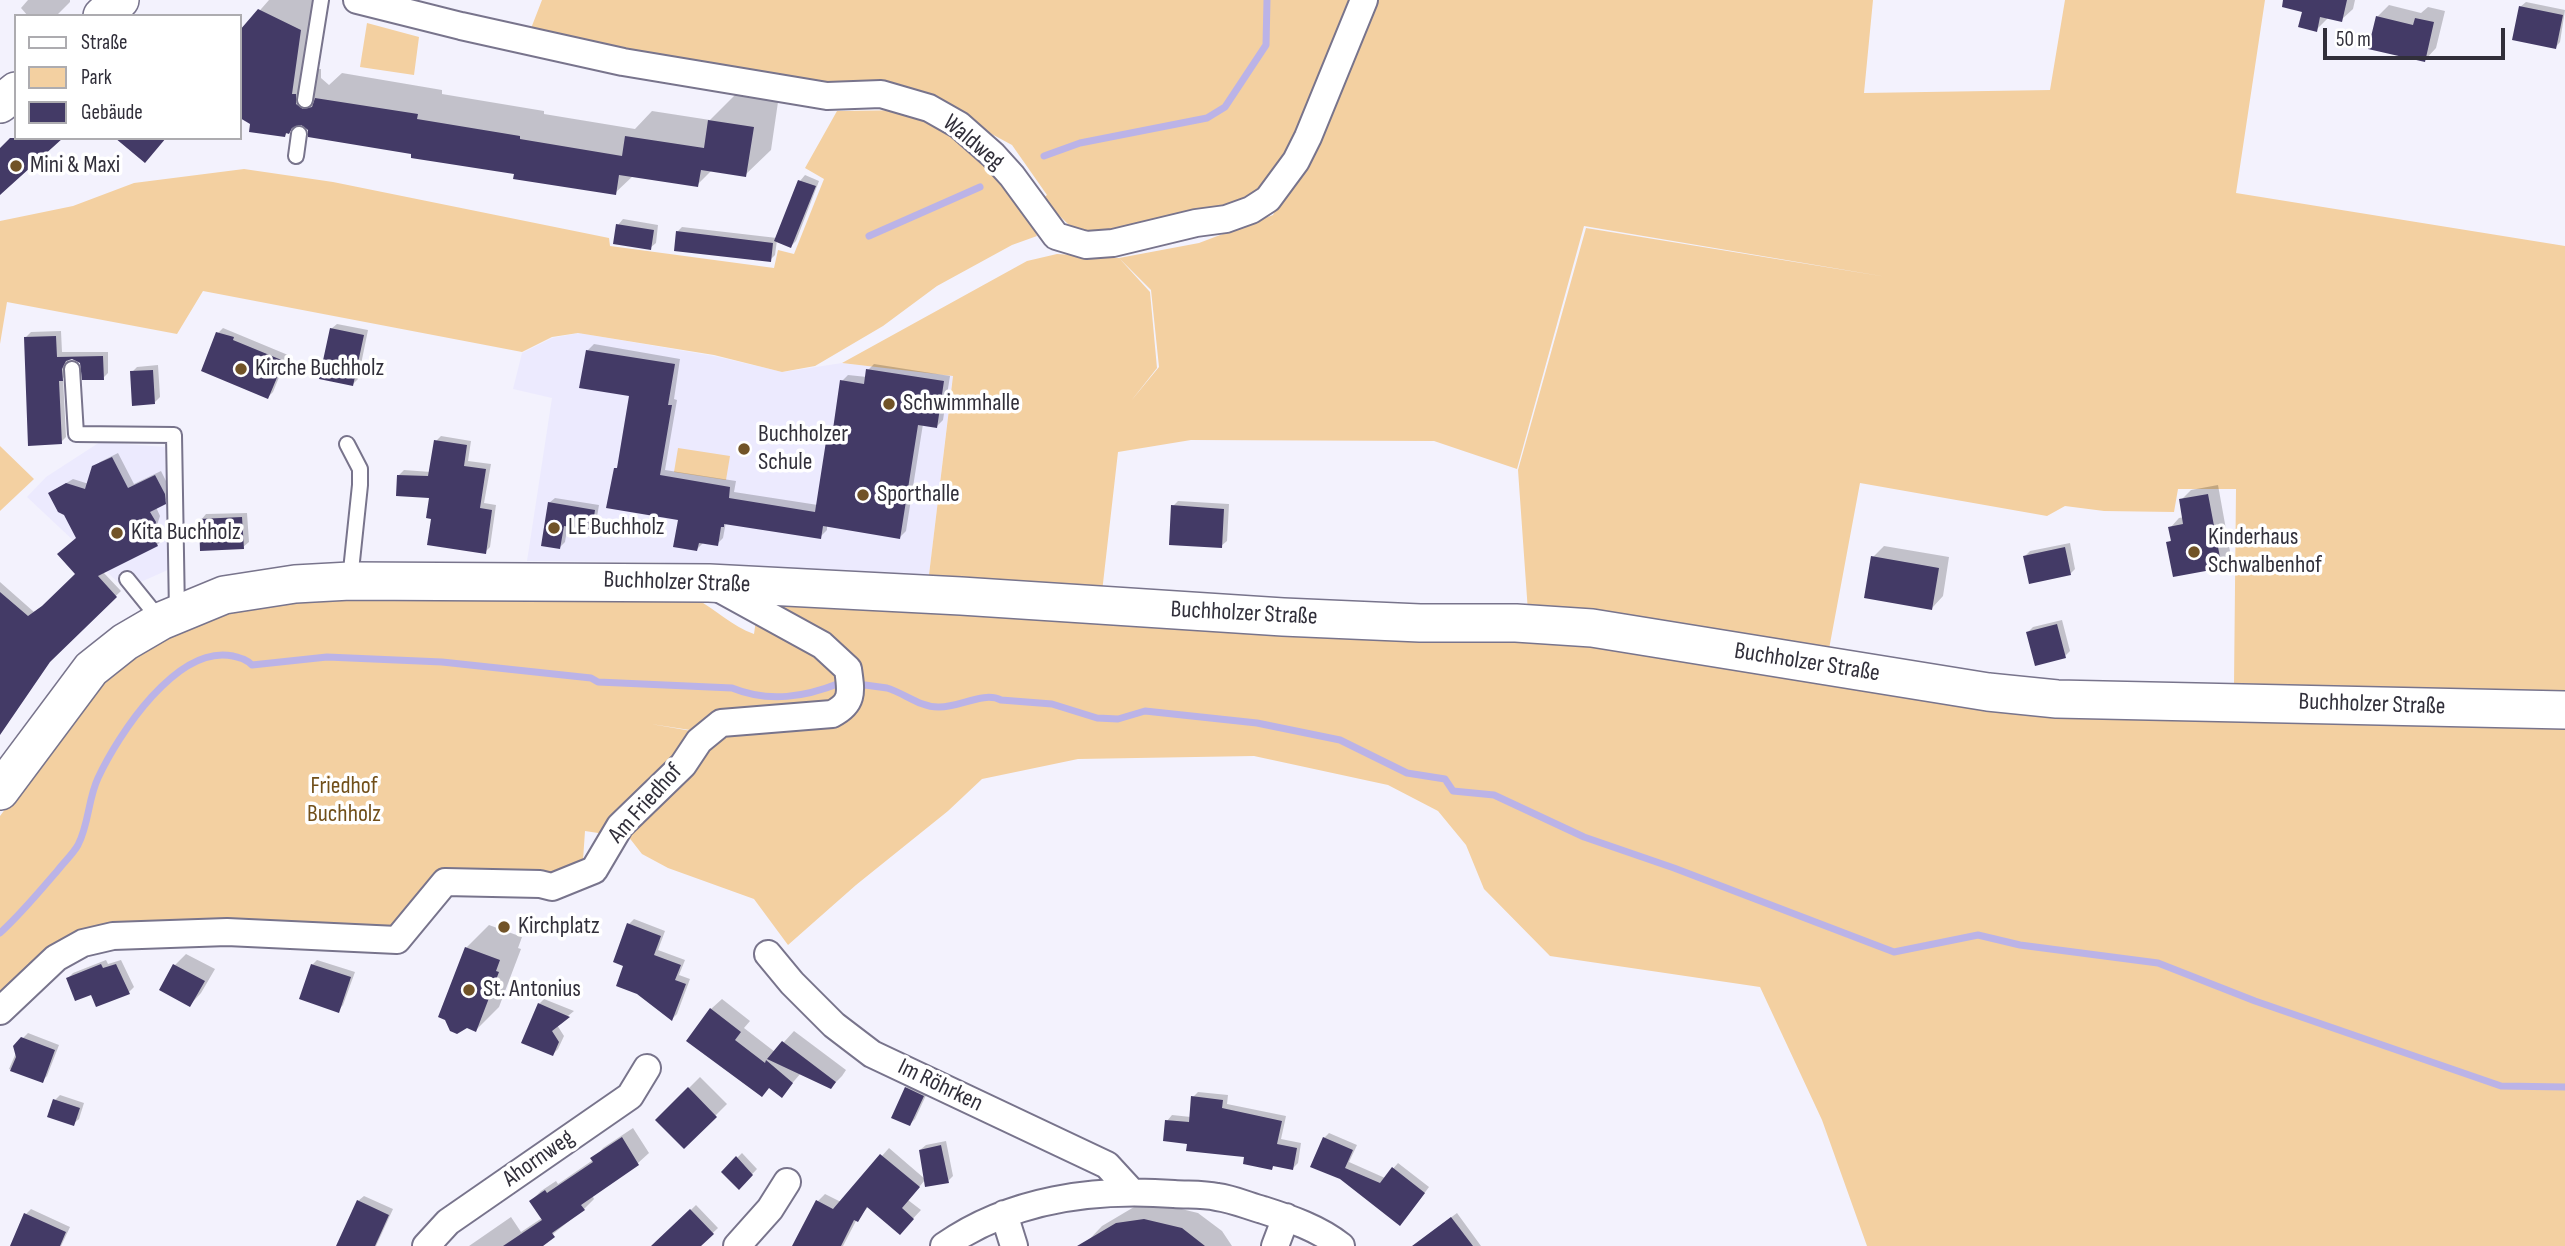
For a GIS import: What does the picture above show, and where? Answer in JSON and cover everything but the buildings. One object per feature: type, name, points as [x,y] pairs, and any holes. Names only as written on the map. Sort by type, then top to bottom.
[{"type":"street","points":[[104,14],[120,0]]},
{"type":"street","name":"Waldweg","points":[[357,0],[622,62],[827,96],[881,94],[929,108],[959,125],[993,155],[1012,176],[1056,236],[1086,245],[1113,243],[1196,223],[1226,219],[1251,210],[1268,199],[1296,161],[1308,137],[1364,0]]},
{"type":"street","points":[[0,104],[14,93]]},
{"type":"street","name":"Buchholzer Straße","points":[[0,792],[91,669],[125,642],[169,618],[224,595],[295,584],[350,581],[709,583],[1283,617],[1420,623],[1516,623],[1592,628],[1988,692],[2057,699],[2565,710]]},
{"type":"street","name":"Am Friedhof","points":[[0,1012],[56,958],[83,943],[113,936],[227,932],[397,940],[445,882],[540,884],[552,887],[594,870],[620,826],[683,765],[699,741],[722,723],[832,714],[844,708],[851,691],[848,669],[822,645],[709,583]]},
{"type":"street","name":"Im Röhrken","points":[[768,954],[792,983],[834,1025],[872,1054],[1107,1166],[1130,1191]]},
{"type":"street","name":"Ahornweg","points":[[426,1246],[448,1222],[630,1096],[647,1068]]},
{"type":"street","points":[[737,1246],[770,1209],[787,1182]]},
{"type":"street","points":[[944,1246],[958,1236],[1004,1214],[1070,1196],[1130,1191],[1218,1197],[1286,1217],[1326,1235],[1341,1246]]},
{"type":"street","points":[[1004,1214],[1014,1246]]},
{"type":"street","points":[[1275,1246],[1286,1217]]},
{"type":"lane","points":[[305,100],[321,0]]},
{"type":"lane","points":[[296,156],[299,134]]},
{"type":"lane","points":[[72,369],[76,434],[174,435],[169,618]]},
{"type":"lane","points":[[347,444],[360,469],[350,581]]},
{"type":"lane","points":[[127,579],[169,618]]},
{"type":"shaded area","name":"Buchholzer Schule","points":[[579,333],[714,356],[783,372],[842,363],[953,375],[928,583],[655,562],[527,561],[552,398],[513,389],[522,353],[552,338]]},
{"type":"shaded area","name":"Kita Buchholz","points":[[100,442],[165,447],[170,569],[125,589],[27,497],[46,477]]},
{"type":"green space","points":[[542,0],[1356,0],[1293,151],[1271,179],[1245,204],[1114,232],[1088,234],[1068,224],[1042,199],[1047,195],[1012,145],[932,102],[816,89],[530,31]]},
{"type":"green space","points":[[1367,0],[1873,0],[1864,93],[2050,90],[2065,0],[2265,0],[2236,193],[2565,246],[2565,695],[2234,684],[2236,489],[2178,489],[2174,512],[2104,511],[2065,506],[2047,516],[1860,483],[1829,649],[1528,612],[1518,470],[1586,228],[1887,277],[1584,226],[1517,469],[1434,441],[1191,440],[1118,452],[1102,592],[928,583],[953,376],[842,363],[1027,261],[1057,254],[1119,258],[1199,243],[1273,215]],"holes":[[[1119,258],[1151,290],[1159,367],[1131,401],[1157,368],[1150,292]]]},
{"type":"green space","points":[[367,23],[419,37],[414,75],[360,67]]},
{"type":"green space","points":[[917,110],[960,134],[1025,209],[1037,236],[1012,245],[937,286],[883,326],[815,366],[782,372],[714,355],[578,333],[552,337],[522,352],[203,291],[177,334],[7,302],[0,344],[0,221],[73,206],[134,183],[244,169],[333,182],[609,238],[610,246],[774,268],[778,250],[794,254],[824,179],[805,168],[837,111]]},
{"type":"green space","points":[[0,446],[34,479],[0,511]]},
{"type":"green space","points":[[678,448],[730,456],[726,480],[674,472]]},
{"type":"green space","name":"Friedhof Buchholz","points":[[296,598],[695,598],[738,627],[754,634],[759,599],[1512,640],[2565,723],[2565,1246],[1867,1246],[1822,1120],[1760,987],[1550,956],[1484,889],[1466,845],[1438,811],[1388,785],[1254,756],[1078,759],[982,779],[948,811],[856,885],[788,945],[754,899],[668,868],[642,854],[624,831],[605,834],[585,831],[583,860],[561,881],[445,880],[401,930],[76,934],[46,949],[0,997],[0,816],[103,678],[175,627],[232,608]],"holes":[[[825,711],[849,721],[822,727],[744,731],[716,740],[703,733],[651,724],[703,732]]]},
{"type":"waterway","points":[[1044,156],[1080,143],[1207,118],[1225,107],[1266,45],[1267,0]]},
{"type":"waterway","points":[[869,236],[980,187]]},
{"type":"waterway","points":[[0,933],[30,903],[76,848],[82,837],[98,778],[135,717],[171,678],[191,664],[212,656],[233,656],[252,665],[327,657],[442,662],[591,678],[598,682],[732,688],[773,697],[800,695],[840,683]]},
{"type":"waterway","points":[[865,685],[887,688],[931,706],[946,707],[987,697],[1052,704],[1097,718],[1118,719],[1145,711],[1257,723],[1340,740],[1407,773],[1445,779],[1453,791],[1494,795],[1584,837],[1674,868],[1894,952],[1978,935],[2020,945],[2158,963],[2255,1001],[2501,1086],[2565,1087]]},
{"type":"place","name":"Mini & Maxi","points":[[16,166]]},
{"type":"place","name":"Kirche Buchholz","points":[[241,369]]},
{"type":"place","name":"Schwimmhalle","points":[[889,404]]},
{"type":"place","name":"Buchholzer Schule","points":[[744,449]]},
{"type":"place","name":"Sporthalle","points":[[863,495]]},
{"type":"place","name":"LE Buchholz","points":[[554,528]]},
{"type":"place","name":"Kita Buchholz","points":[[117,533]]},
{"type":"place","name":"Kinderhaus Schwalbenhof","points":[[2194,552]]},
{"type":"place","name":"Kirchplatz","points":[[504,927]]},
{"type":"place","name":"St. Antonius","points":[[469,990]]}]
